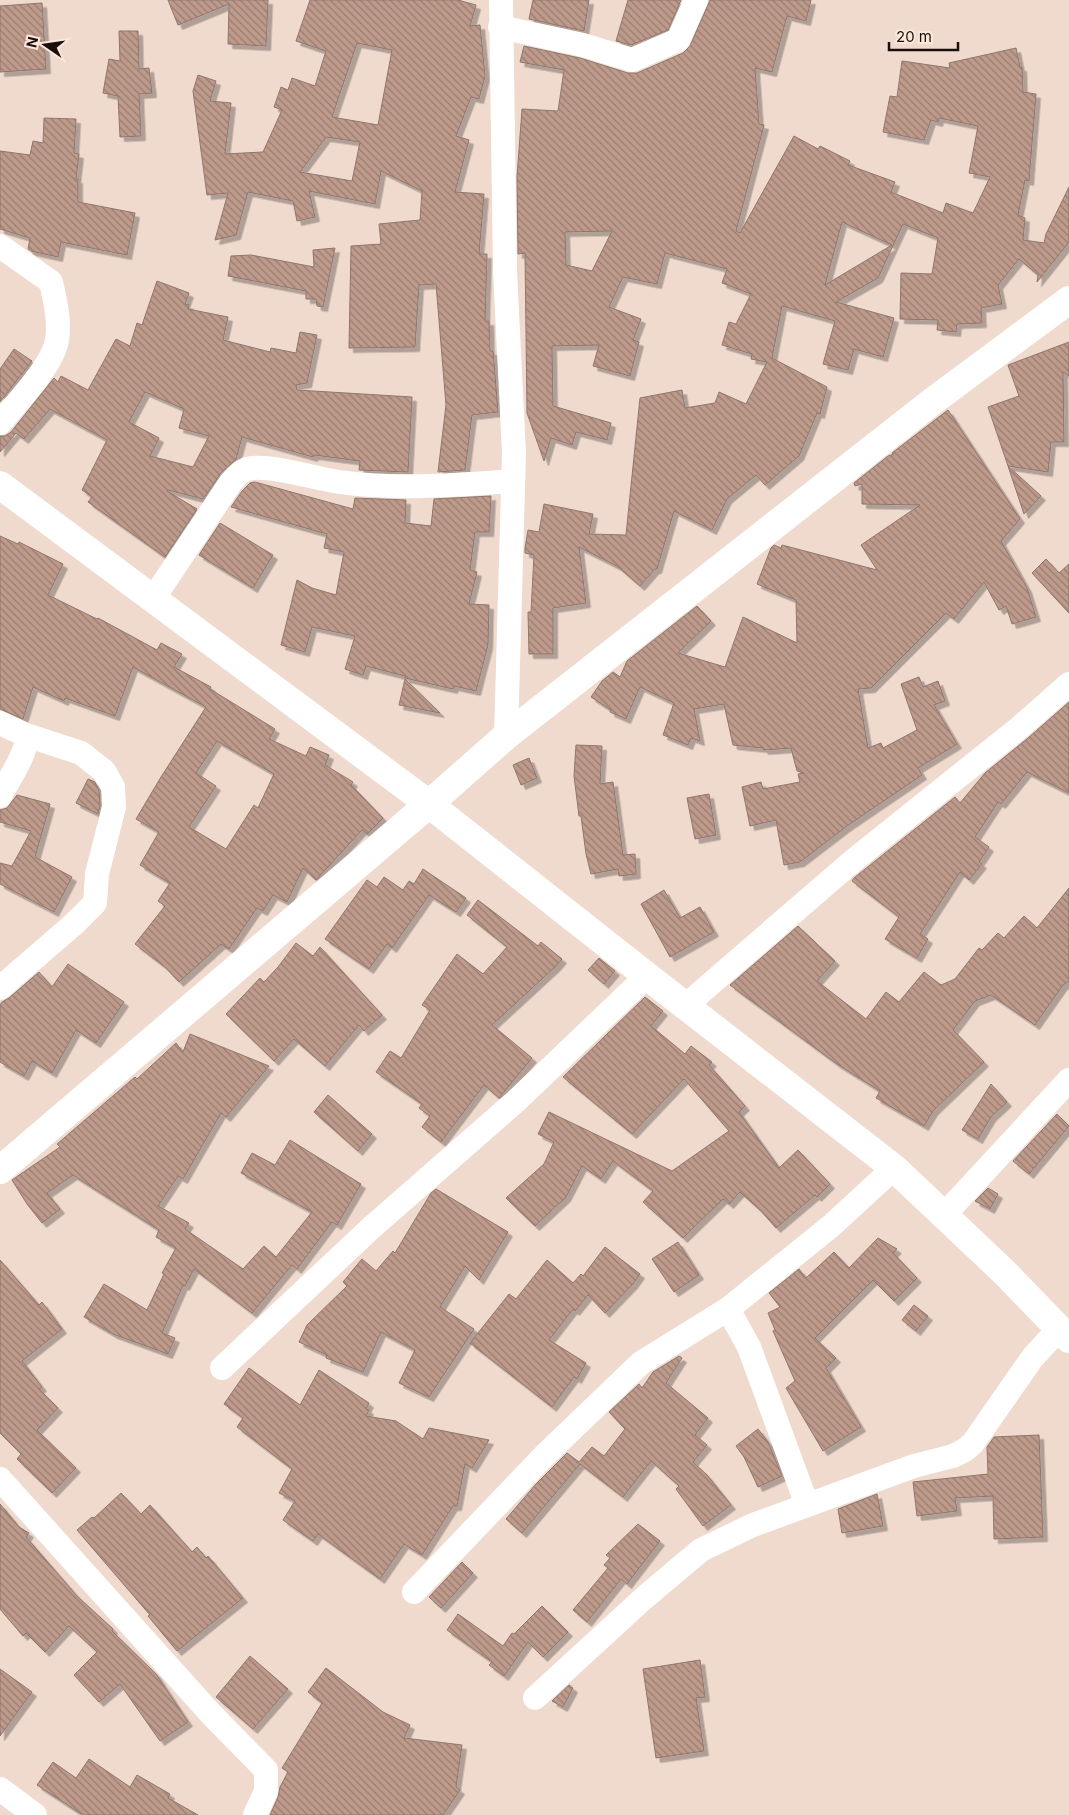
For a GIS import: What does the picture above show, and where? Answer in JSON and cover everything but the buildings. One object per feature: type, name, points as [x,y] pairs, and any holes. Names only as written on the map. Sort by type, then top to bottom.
[{"type":"main road","points":[[0,1170],[506,736],[933,401],[1069,300]]},
{"type":"main road","points":[[0,485],[429,804],[894,1168],[1004,1272],[1064,1334]]},
{"type":"street","points":[[501,0],[505,271],[514,453],[506,736]]},
{"type":"street","points":[[500,27],[583,45],[632,60],[678,40],[696,0]]},
{"type":"street","points":[[0,246],[51,282],[57,310],[57,340],[48,363],[0,423]]},
{"type":"street","points":[[153,598],[231,482],[244,469],[268,469],[339,482],[417,487],[513,481]]},
{"type":"street","points":[[685,1006],[854,860],[1019,728],[1069,684]]},
{"type":"street","points":[[0,723],[26,735],[81,753],[104,771],[113,787],[114,807],[98,874],[95,903],[74,924],[0,988]]},
{"type":"street","points":[[0,796],[27,744],[26,735]]},
{"type":"street","points":[[222,1368],[371,1228],[516,1101],[647,976]]},
{"type":"street","points":[[944,1215],[1069,1080]]},
{"type":"street","points":[[414,1592],[544,1456],[641,1364],[728,1309],[831,1226],[894,1168]]},
{"type":"street","points":[[728,1309],[749,1346],[807,1505]]},
{"type":"street","points":[[534,1698],[644,1598],[701,1550],[753,1525],[914,1466],[954,1456],[965,1450],[974,1443],[1032,1357],[1064,1334]]},
{"type":"street","points":[[0,1479],[211,1714],[266,1770],[266,1791],[255,1815]]},
{"type":"street","points":[[0,1789],[35,1815]]}]
